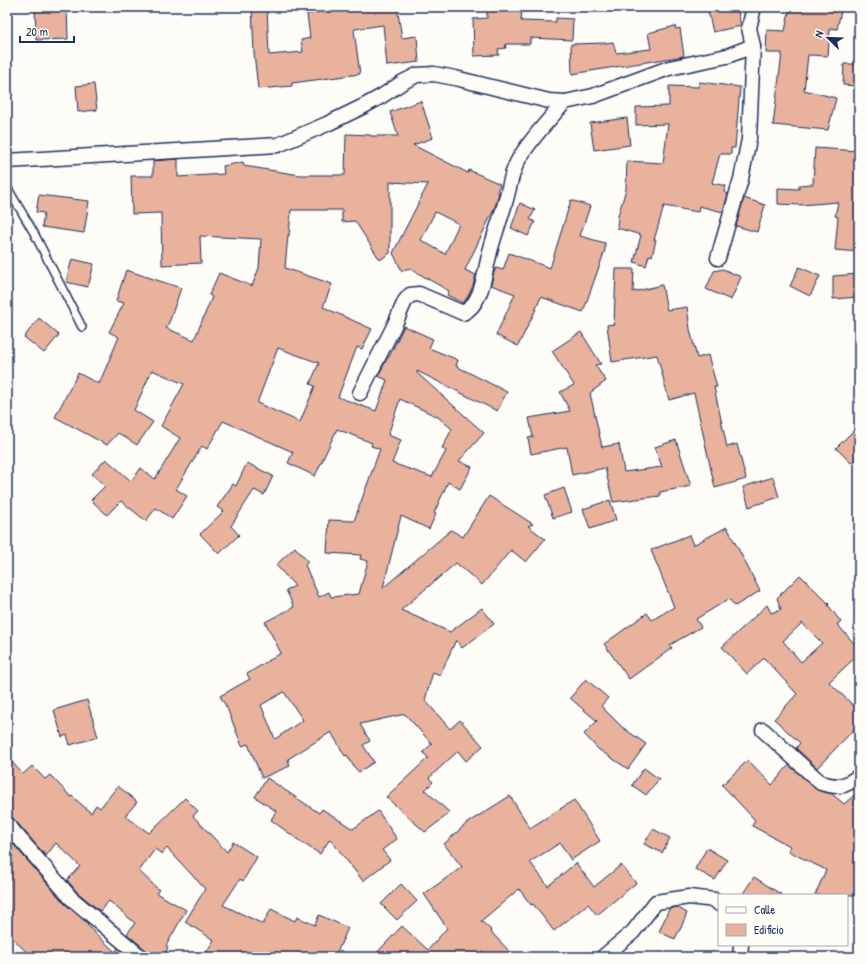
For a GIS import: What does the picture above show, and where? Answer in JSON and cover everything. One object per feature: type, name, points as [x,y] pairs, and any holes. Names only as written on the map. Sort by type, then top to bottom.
[{"type":"street","points":[[718,258],[741,179],[749,138],[753,46],[749,28],[754,7]]},
{"type":"street","points":[[7,160],[278,145],[364,106],[417,75],[434,74],[549,101],[565,102],[593,96],[669,68],[727,56],[753,46]]},
{"type":"street","points":[[360,393],[405,301],[410,295],[419,294],[463,313],[470,309],[479,294],[492,243],[505,203],[510,180],[519,158],[535,135],[565,102]]},
{"type":"street","points":[[763,730],[821,783],[834,787],[848,784],[859,776]]},
{"type":"street","points":[[7,824],[71,898],[141,957]]},
{"type":"street","points":[[603,957],[633,932],[656,902],[689,897],[714,900],[718,903]]},
{"type":"street","points":[[740,957],[741,946]]},
{"type":"lane","points":[[7,188],[34,233],[82,327]]},
{"type":"building","points":[[35,7],[67,7],[68,39],[36,40]]},
{"type":"building","points":[[252,7],[267,7],[269,55],[303,52],[301,40],[310,38],[307,14],[353,7],[397,7],[402,38],[417,36],[419,62],[387,66],[383,25],[355,29],[360,74],[292,83],[292,86],[258,89],[254,53]]},
{"type":"building","points":[[487,7],[522,7],[521,21],[556,22],[556,18],[573,19],[572,40],[530,38],[530,44],[505,44],[506,48],[498,49],[499,55],[474,56],[473,19],[487,18]]},
{"type":"building","points":[[707,7],[737,7],[741,26],[713,32]]},
{"type":"building","points":[[790,7],[842,7],[837,29],[830,28],[828,56],[808,55],[804,90],[836,98],[828,130],[773,125],[782,53],[766,53],[767,30],[785,31]]},
{"type":"building","points":[[675,26],[676,29],[680,28],[684,56],[572,74],[571,44],[613,42],[616,53],[651,49],[648,33]]},
{"type":"building","points":[[844,64],[859,64],[859,86],[843,85]]},
{"type":"building","points":[[699,82],[740,87],[735,148],[731,148],[731,154],[720,154],[712,183],[726,186],[724,192],[728,194],[723,212],[699,206],[698,212],[664,206],[654,240],[656,240],[652,256],[649,255],[646,266],[634,262],[641,235],[617,228],[618,216],[626,189],[627,161],[663,163],[668,124],[636,125],[636,107],[669,106],[669,86],[699,87]]},
{"type":"building","points":[[94,84],[97,110],[78,112],[76,86]]},
{"type":"building","points":[[421,101],[433,138],[413,145],[468,173],[469,170],[500,184],[497,192],[499,193],[495,207],[465,270],[476,275],[473,286],[463,303],[447,295],[449,291],[409,268],[402,271],[393,253],[428,184],[390,182],[390,253],[380,260],[355,221],[342,222],[342,210],[291,210],[285,268],[332,284],[323,307],[372,329],[362,349],[357,347],[338,397],[376,411],[387,380],[378,376],[404,326],[433,339],[429,348],[458,360],[456,366],[507,392],[497,411],[417,371],[417,373],[484,433],[459,461],[472,467],[460,489],[448,482],[434,513],[436,514],[429,529],[401,516],[383,588],[451,530],[463,537],[489,496],[533,524],[528,526],[545,539],[526,562],[511,550],[482,585],[456,563],[401,610],[450,632],[482,608],[494,624],[462,648],[456,640],[440,675],[433,672],[425,700],[450,729],[460,720],[483,746],[466,761],[458,751],[429,778],[433,782],[425,790],[450,813],[425,832],[386,797],[428,758],[423,752],[432,744],[405,714],[360,724],[370,741],[363,745],[374,762],[359,772],[354,767],[347,755],[345,756],[331,732],[288,759],[290,766],[262,778],[248,744],[242,746],[227,708],[220,696],[250,679],[247,674],[281,653],[265,622],[294,607],[286,590],[295,586],[276,565],[295,547],[308,562],[305,565],[319,597],[329,592],[331,597],[359,594],[368,561],[360,559],[361,555],[327,553],[329,520],[354,521],[380,449],[371,446],[372,443],[337,429],[315,476],[288,463],[293,452],[223,421],[207,449],[202,446],[176,489],[187,496],[172,519],[156,508],[146,521],[121,501],[107,515],[91,500],[105,486],[92,474],[106,459],[131,481],[141,468],[155,479],[180,438],[161,426],[184,384],[152,370],[134,410],[153,422],[137,445],[118,433],[107,445],[55,417],[78,373],[99,384],[119,337],[109,332],[124,303],[116,301],[126,270],[181,288],[166,328],[194,340],[212,297],[209,295],[219,273],[252,286],[259,268],[261,239],[200,236],[201,263],[162,265],[161,213],[132,214],[131,176],[153,176],[153,161],[178,159],[178,177],[224,174],[223,166],[243,162],[244,166],[300,175],[345,175],[346,134],[398,136],[390,112]],"holes":[[[435,212],[459,224],[445,254],[421,240]],[[278,348],[319,363],[310,384],[315,386],[300,422],[257,403]],[[400,399],[438,417],[452,429],[442,448],[446,451],[432,477],[392,463],[401,440],[388,435]],[[284,692],[303,720],[275,739],[261,705]]]},
{"type":"building","points":[[627,118],[630,145],[594,150],[590,123]]},
{"type":"building","points":[[815,148],[859,151],[859,252],[835,250],[838,217],[835,216],[838,202],[801,205],[778,204],[778,188],[799,189],[799,185],[813,184]]},
{"type":"building","points":[[39,195],[89,201],[84,233],[42,227],[44,213],[36,212]]},
{"type":"building","points":[[744,198],[765,205],[757,232],[736,226]]},
{"type":"building","points":[[571,200],[590,206],[580,236],[605,243],[605,250],[583,312],[541,297],[518,346],[496,335],[515,294],[491,285],[493,275],[496,268],[503,270],[509,253],[550,268]]},
{"type":"building","points":[[520,203],[535,210],[530,219],[535,222],[528,236],[511,228]]},
{"type":"building","points":[[72,259],[94,264],[88,287],[66,282]]},
{"type":"building","points":[[799,267],[820,276],[810,296],[790,286]]},
{"type":"building","points":[[616,269],[634,269],[633,292],[662,285],[667,310],[687,307],[690,329],[697,358],[708,355],[717,387],[714,387],[727,447],[737,444],[746,479],[715,488],[694,393],[669,400],[657,355],[612,362],[607,325],[614,324]]},
{"type":"building","points":[[723,269],[741,277],[731,300],[706,289],[714,271]]},
{"type":"building","points":[[859,274],[859,297],[833,299],[833,276]]},
{"type":"building","points":[[39,318],[59,335],[44,353],[24,337]]},
{"type":"building","points":[[581,332],[601,364],[595,365],[606,381],[590,393],[602,447],[619,444],[624,472],[662,467],[655,447],[676,440],[691,486],[660,492],[660,496],[613,502],[605,468],[572,475],[567,447],[531,454],[528,438],[533,437],[529,418],[570,411],[560,392],[574,385],[552,351]]},
{"type":"building","points":[[859,425],[859,456],[851,463],[836,448]]},
{"type":"building","points":[[247,463],[273,476],[264,495],[254,490],[231,526],[239,535],[219,554],[200,534],[224,511],[217,507],[233,484],[236,486]]},
{"type":"building","points":[[773,477],[779,497],[749,507],[743,487]]},
{"type":"building","points":[[564,488],[572,512],[553,518],[545,495]]},
{"type":"building","points":[[610,500],[616,520],[590,529],[583,509]]},
{"type":"building","points":[[727,527],[760,591],[735,606],[729,599],[696,619],[701,627],[670,645],[672,648],[629,679],[604,644],[647,613],[652,620],[674,607],[651,550],[689,535],[693,545]]},
{"type":"building","points":[[800,575],[829,604],[828,605],[841,622],[837,624],[859,649],[859,654],[829,682],[859,711],[859,724],[817,768],[796,748],[800,743],[774,719],[797,694],[764,658],[747,674],[722,647],[767,605],[771,613],[781,609],[777,598]],"holes":[[[802,623],[822,643],[801,662],[783,641]]]},
{"type":"building","points":[[586,679],[608,698],[601,706],[622,727],[646,744],[628,769],[598,749],[584,734],[597,721],[570,698]]},
{"type":"building","points":[[87,700],[98,737],[70,745],[67,735],[62,737],[54,710]]},
{"type":"building","points":[[7,757],[23,774],[32,766],[45,779],[50,775],[71,797],[72,796],[91,813],[96,805],[100,808],[118,786],[137,802],[125,816],[149,833],[185,798],[198,811],[193,816],[227,852],[233,842],[257,857],[243,881],[240,879],[223,905],[263,924],[271,909],[295,921],[297,917],[315,925],[319,915],[348,928],[335,957],[203,957],[214,940],[185,922],[205,889],[167,848],[162,854],[155,849],[139,871],[159,890],[156,893],[186,910],[166,946],[168,947],[164,957],[149,957],[146,950],[127,934],[135,923],[109,901],[100,911],[77,892],[67,880],[80,866],[56,843],[46,856],[13,818],[7,816]]},
{"type":"building","points":[[748,760],[772,785],[789,765],[816,789],[832,794],[844,804],[859,791],[859,895],[815,894],[826,870],[788,851],[790,846],[752,826],[755,820],[722,785]]},
{"type":"building","points":[[644,768],[659,779],[646,795],[632,785]]},
{"type":"building","points":[[267,778],[319,813],[322,809],[353,829],[378,811],[397,839],[382,850],[390,860],[363,881],[330,839],[320,854],[301,842],[271,820],[276,811],[255,797]]},
{"type":"building","points":[[510,796],[530,828],[574,800],[600,841],[571,860],[560,843],[530,862],[548,886],[576,863],[594,887],[621,865],[636,883],[597,915],[588,904],[554,931],[519,889],[481,921],[515,957],[373,957],[402,926],[428,950],[447,928],[424,894],[462,867],[444,844],[467,823]]},
{"type":"building","points":[[653,829],[670,838],[662,853],[644,844]]},
{"type":"building","points":[[7,837],[65,904],[88,924],[87,925],[115,952],[118,948],[128,957],[31,957],[7,932]]},
{"type":"building","points":[[707,848],[727,860],[715,880],[695,869]]},
{"type":"building","points":[[754,877],[780,894],[743,894]]},
{"type":"building","points":[[401,884],[417,901],[397,920],[381,904]]},
{"type":"building","points":[[677,907],[687,913],[675,939],[659,932],[669,909]]}]
